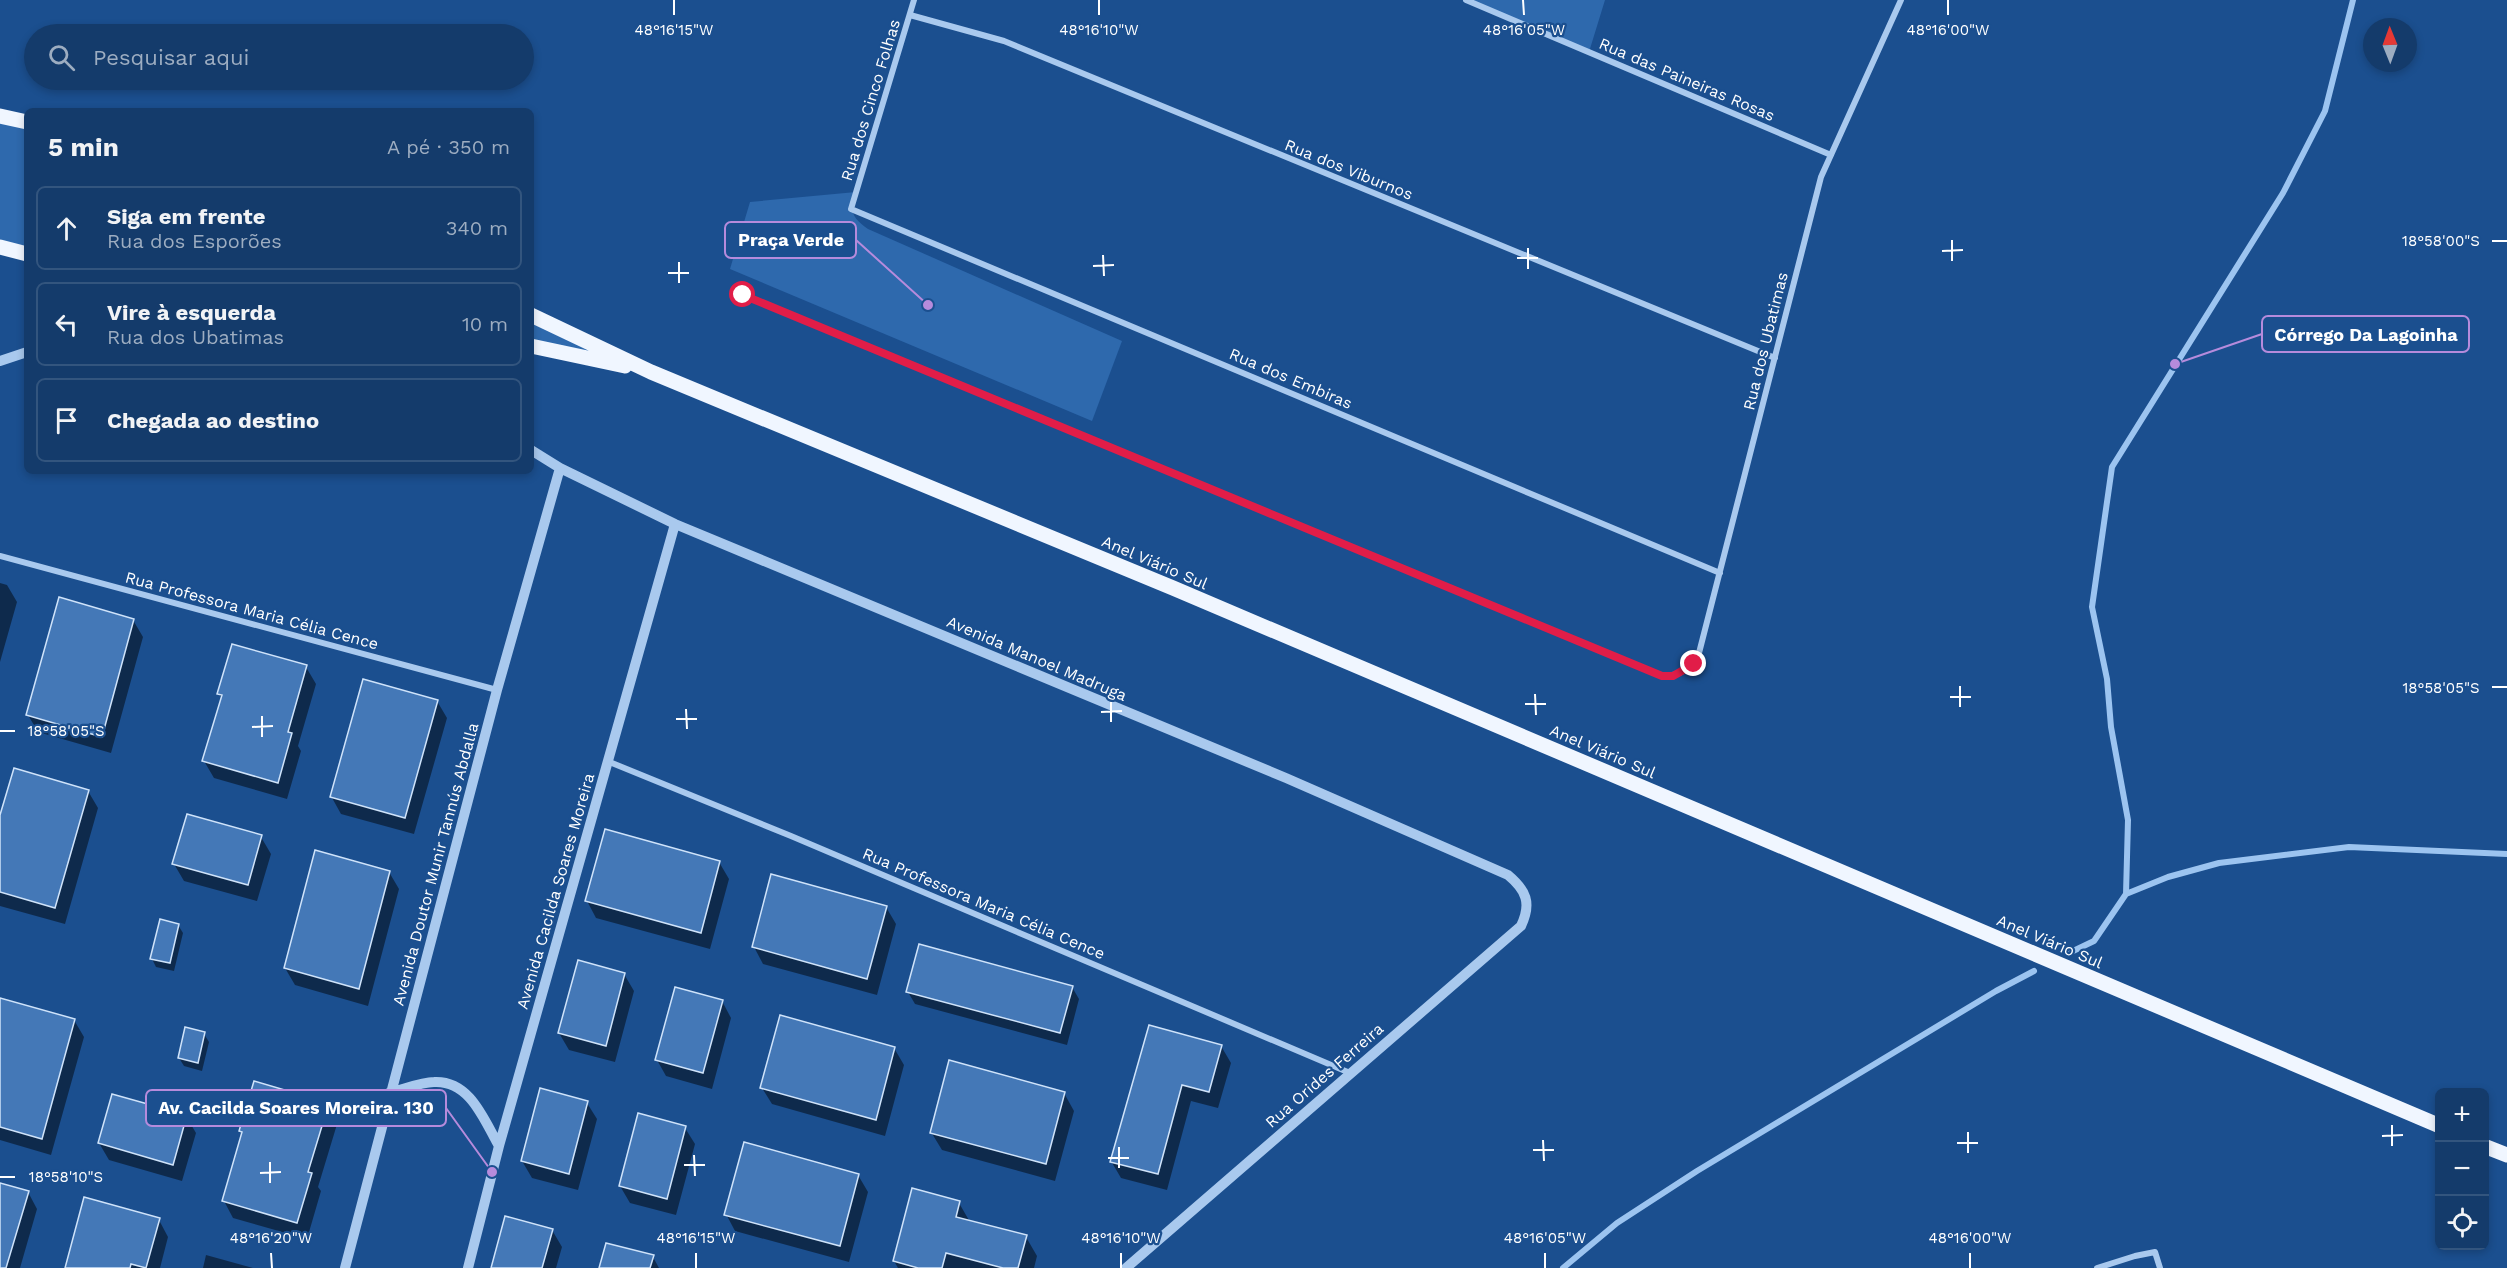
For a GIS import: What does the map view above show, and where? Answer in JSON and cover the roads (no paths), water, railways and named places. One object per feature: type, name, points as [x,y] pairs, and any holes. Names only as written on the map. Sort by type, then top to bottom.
[{"type":"main road","points":[[0,116],[24,121]]},
{"type":"main road","points":[[0,247],[24,253]]},
{"type":"main road","name":"Anel Viário Sul","points":[[534,316],[651,372],[1206,602],[2435,1124]]},
{"type":"main road","name":"Anel Viário Sul","points":[[534,347],[651,372]]},
{"type":"main road","points":[[2489,1148],[2507,1155]]},
{"type":"street","name":"Rua dos Cinco Folhas","points":[[851,209],[914,0]]},
{"type":"street","name":"Rua das Paineiras Rosas","points":[[1466,0],[1831,155]]},
{"type":"street","name":"Rua dos Ubatimas","points":[[743,295],[1662,676],[1673,676],[1694,664],[1699,653],[1821,177],[1901,0]]},
{"type":"street","name":"Rua dos Viburnos","points":[[910,15],[1005,41],[1775,358]]},
{"type":"street","name":"Rua dos Embiras","points":[[851,209],[1720,573]]},
{"type":"street","points":[[0,361],[24,353]]},
{"type":"street","name":"Avenida Manoel Madruga","points":[[534,452],[560,468],[675,524],[1286,778],[1497,870],[1508,875],[1518,884],[1526,898]]},
{"type":"street","name":"Avenida Doutor Munir Tannús Abdalla","points":[[345,1268],[389,1093],[497,690],[560,468]]},
{"type":"street","name":"Avenida Cacilda Soares Moreira","points":[[468,1268],[499,1146],[675,524]]},
{"type":"street","name":"Rua Professora Maria Célia Cence","points":[[0,556],[497,690]]},
{"type":"street","name":"Rua Professora Maria Célia Cence","points":[[607,761],[791,836],[1350,1073]]},
{"type":"street","name":"Rua Orides Ferreira","points":[[1126,1268],[1521,926],[1527,913],[1526,898]]},
{"type":"street","points":[[389,1093],[432,1082],[448,1082],[463,1090],[476,1105],[499,1146]]},
{"type":"street","points":[[2097,1268],[2156,1252],[2160,1268]]},
{"type":"waterway","points":[[2126,894],[2128,820],[2111,727],[2107,679],[2092,607],[2112,467],[2283,193],[2325,111],[2353,0]]},
{"type":"waterway","points":[[2071,952],[2094,941],[2126,894],[2168,877],[2219,863],[2349,847],[2507,854]]},
{"type":"waterway","points":[[1563,1268],[1617,1223],[1697,1171],[1996,991],[2034,971]]},
{"type":"place","name":"Praça Verde","points":[[928,305]]},
{"type":"place","name":"Córrego Da Lagoinha","points":[[2175,364]]},
{"type":"place","name":"Av. Cacilda Soares Moreira. 130","points":[[492,1172]]}]
